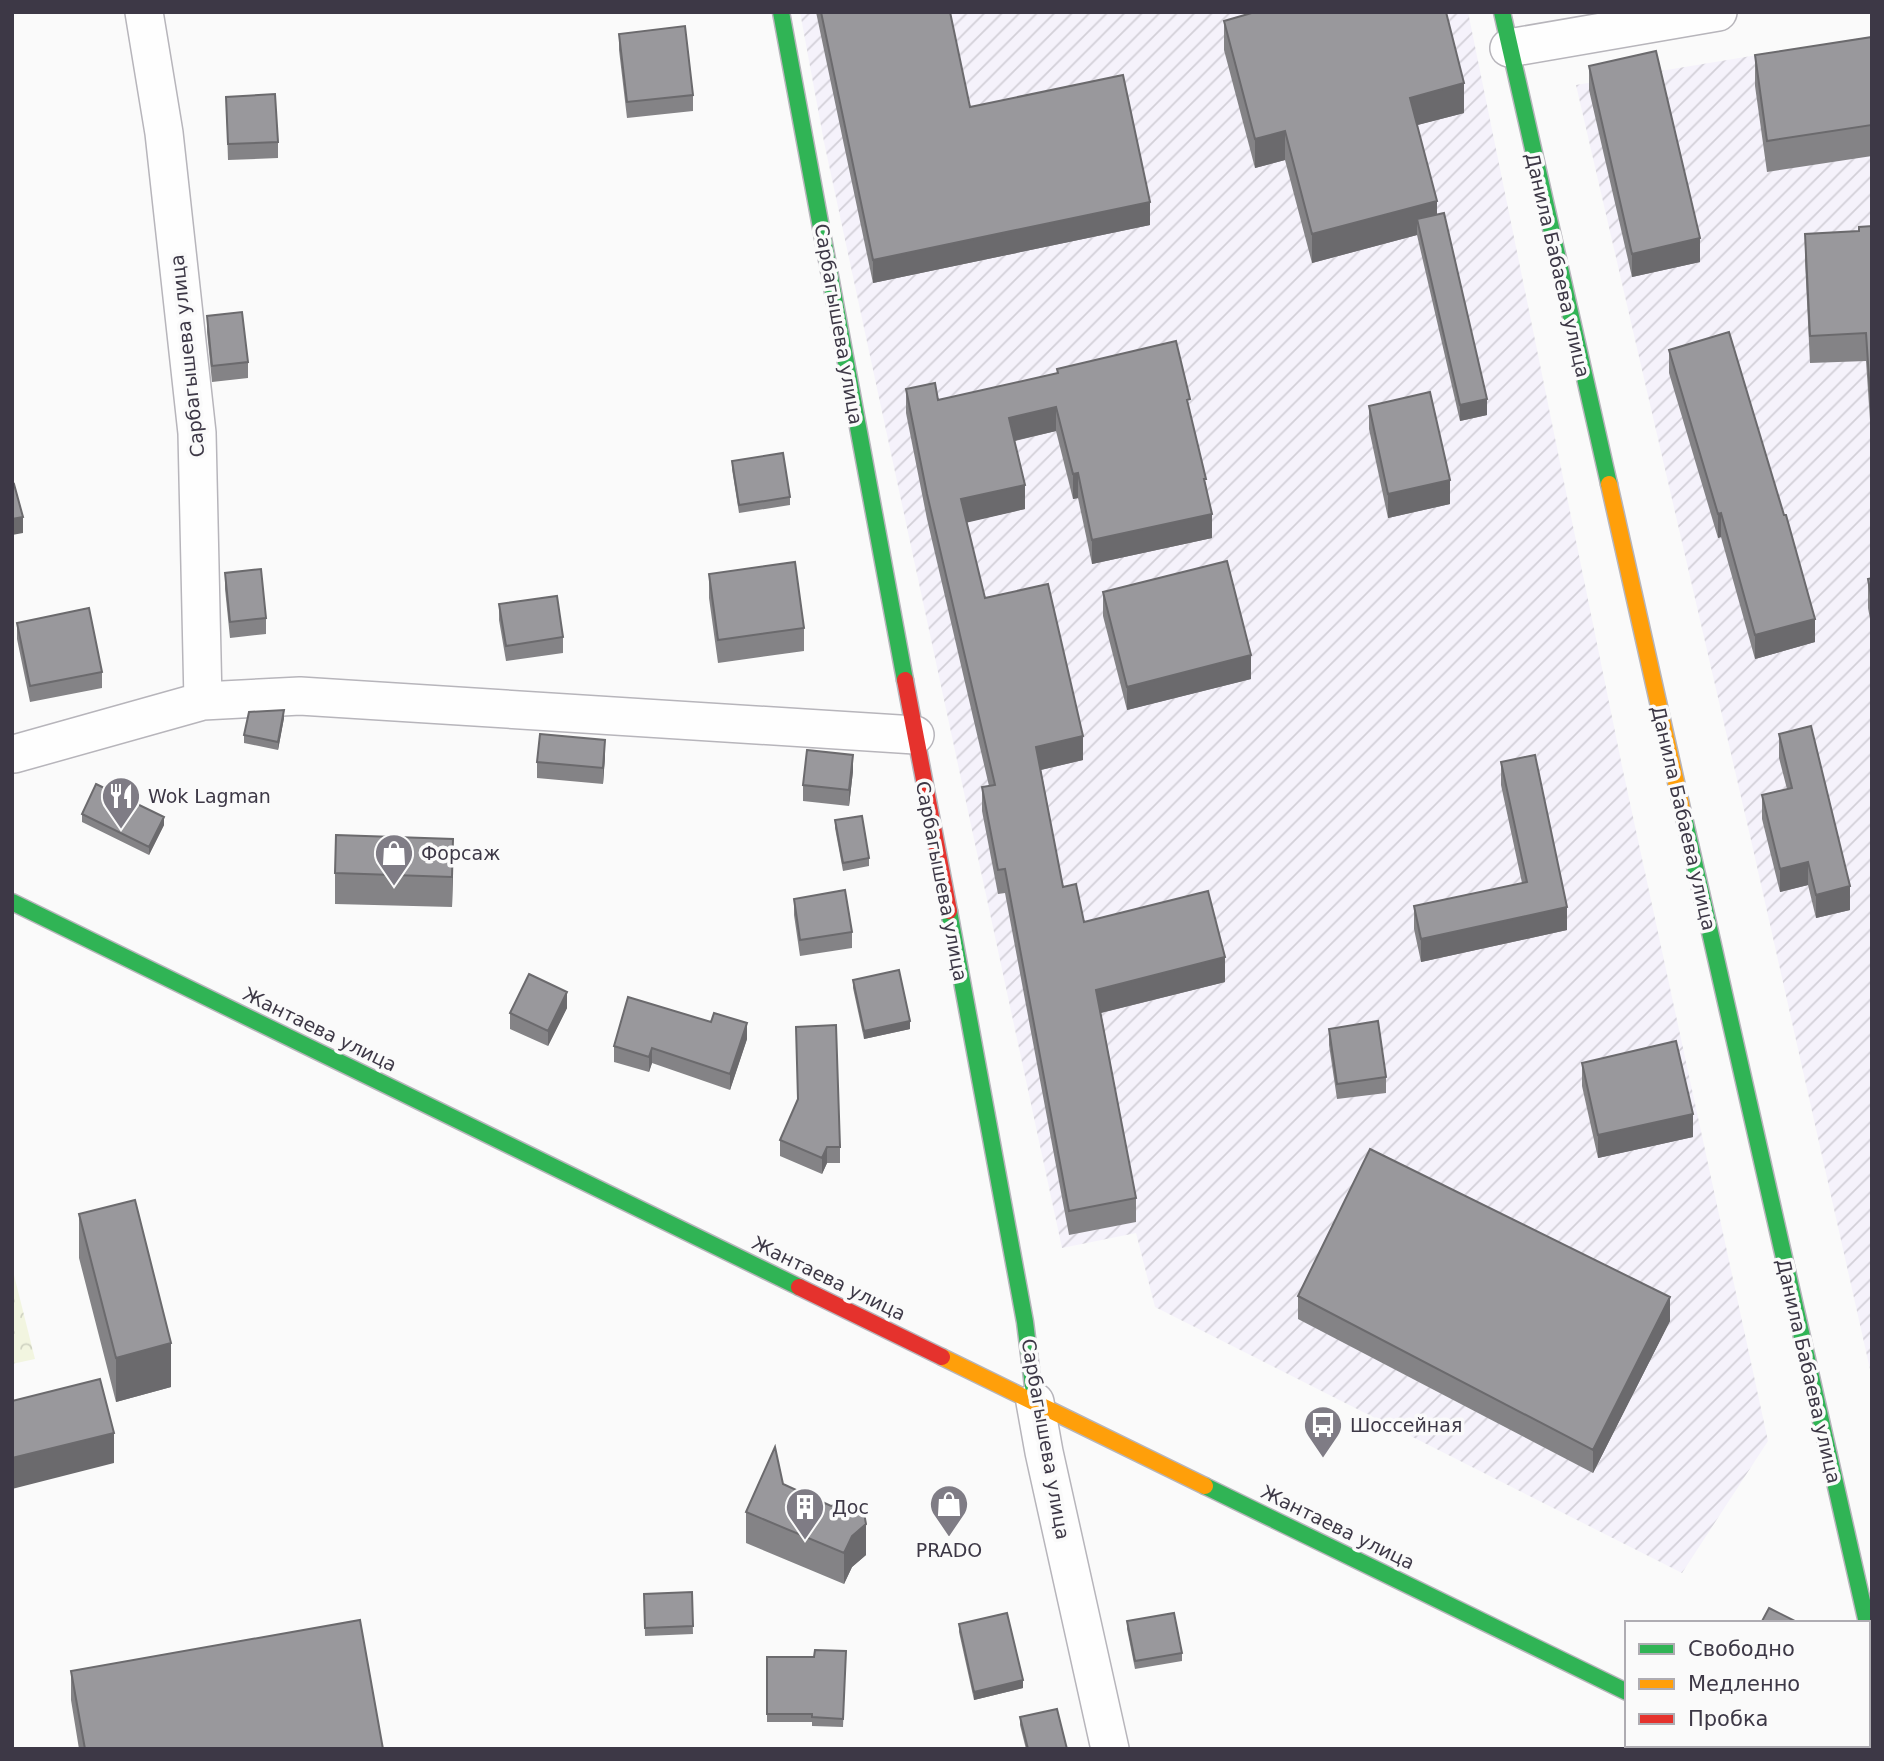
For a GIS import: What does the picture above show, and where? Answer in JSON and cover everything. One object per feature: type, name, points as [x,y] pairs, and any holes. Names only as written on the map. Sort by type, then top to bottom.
[{"type":"street","name":"Сарбагышева улица","points":[[144,12],[164,133],[197,433],[203,701]]},
{"type":"street","name":"Сарбагышева улица","points":[[781,12],[1022,1308],[1044,1452],[1111,1749]]},
{"type":"street","name":"Данила Бабаева улица","points":[[1502,12],[1867,1621]]},
{"type":"street","points":[[1509,48],[1718,12]]},
{"type":"street","points":[[13,754],[203,701],[300,696],[915,735]]},
{"type":"street","name":"Жантаева улица","points":[[12,902],[1625,1691]]},
{"type":"shaded area","points":[[800,12],[1468,12],[1622,766],[1768,1441],[1682,1573],[1155,1307],[1136,1233],[1062,1248],[824,142]]},
{"type":"shaded area","points":[[1872,36],[1872,1378],[1751,840],[1576,85]]},
{"type":"green space","points":[[12,1267],[35,1359],[12,1364]]},
{"type":"building","points":[[821,12],[950,12],[970,107],[1123,75],[1150,202],[873,260]]},
{"type":"building","points":[[1255,12],[1446,12],[1464,83],[1410,98],[1437,201],[1312,234],[1285,131],[1255,139],[1224,21]]},
{"type":"building","points":[[685,26],[693,95],[627,102],[619,34]]},
{"type":"building","points":[[1872,37],[1872,125],[1767,141],[1755,55]]},
{"type":"building","points":[[1656,51],[1700,238],[1632,254],[1589,66]]},
{"type":"building","points":[[275,94],[278,142],[228,144],[226,97]]},
{"type":"building","points":[[1444,213],[1487,399],[1460,405],[1417,219]]},
{"type":"building","points":[[1872,226],[1872,423],[1866,333],[1810,336],[1805,234],[1859,231],[1859,227]]},
{"type":"building","points":[[242,312],[248,362],[212,366],[207,316]]},
{"type":"building","points":[[1729,332],[1815,619],[1755,635],[1721,513],[1718,514],[1669,350]]},
{"type":"building","points":[[1176,341],[1212,514],[1092,540],[1078,473],[1073,474],[1056,407],[1009,418],[1025,485],[961,499],[985,598],[1048,584],[1083,736],[1036,747],[1063,887],[1076,884],[1084,922],[1208,891],[1225,957],[1096,990],[1136,1198],[1069,1211],[1005,869],[998,870],[982,787],[995,785],[927,494],[906,389],[935,383],[938,400],[1058,373],[1057,369]]},
{"type":"building","points":[[1430,392],[1450,480],[1388,494],[1369,406]]},
{"type":"building","points":[[783,453],[790,497],[739,505],[732,461]]},
{"type":"building","points":[[14,484],[23,517],[12,519],[12,485]]},
{"type":"building","points":[[1227,561],[1251,655],[1127,687],[1103,592]]},
{"type":"building","points":[[795,562],[804,628],[718,640],[709,574]]},
{"type":"building","points":[[261,569],[266,618],[230,622],[225,573]]},
{"type":"building","points":[[1872,578],[1872,601],[1868,579]]},
{"type":"building","points":[[557,596],[563,637],[506,646],[499,604]]},
{"type":"building","points":[[89,608],[102,672],[30,686],[17,623]]},
{"type":"building","points":[[284,710],[278,742],[244,735],[249,712]]},
{"type":"building","points":[[1811,726],[1850,886],[1816,895],[1808,862],[1780,869],[1762,795],[1792,788],[1779,734]]},
{"type":"building","points":[[540,734],[605,740],[603,768],[537,762]]},
{"type":"building","points":[[807,750],[853,755],[849,790],[803,785]]},
{"type":"building","points":[[1535,755],[1567,907],[1421,939],[1414,906],[1527,882],[1501,762]]},
{"type":"building","points":[[96,784],[164,817],[149,847],[82,814]]},
{"type":"building","points":[[862,816],[869,858],[843,863],[835,820]]},
{"type":"building","points":[[336,835],[453,839],[452,877],[335,873]]},
{"type":"building","points":[[845,890],[852,932],[800,940],[794,899]]},
{"type":"building","points":[[899,970],[910,1021],[864,1031],[853,980]]},
{"type":"building","points":[[529,974],[567,992],[548,1031],[510,1013]]},
{"type":"building","points":[[628,997],[711,1022],[714,1013],[747,1023],[730,1074],[652,1048],[649,1057],[614,1046]]},
{"type":"building","points":[[1378,1021],[1386,1077],[1337,1084],[1329,1029]]},
{"type":"building","points":[[836,1025],[840,1147],[827,1147],[822,1158],[780,1140],[798,1099],[796,1027]]},
{"type":"building","points":[[1676,1041],[1693,1114],[1598,1135],[1582,1063]]},
{"type":"building","points":[[1370,1149],[1670,1297],[1593,1450],[1298,1296]]},
{"type":"building","points":[[135,1200],[171,1343],[116,1358],[79,1214]]},
{"type":"building","points":[[100,1379],[114,1433],[12,1458],[12,1401]]},
{"type":"building","points":[[775,1447],[783,1484],[831,1506],[853,1501],[863,1507],[866,1524],[852,1536],[844,1553],[746,1512]]},
{"type":"building","points":[[692,1592],[693,1626],[645,1628],[644,1594]]},
{"type":"building","points":[[1769,1608],[1795,1621],[1762,1621]]},
{"type":"building","points":[[1007,1613],[1023,1680],[974,1692],[959,1624]]},
{"type":"building","points":[[1174,1613],[1182,1653],[1135,1661],[1127,1621]]},
{"type":"building","points":[[360,1620],[383,1749],[85,1749],[71,1671]]},
{"type":"building","points":[[815,1650],[846,1651],[843,1719],[812,1717],[812,1714],[767,1714],[767,1657],[814,1657]]},
{"type":"building","points":[[1057,1709],[1067,1749],[1028,1749],[1020,1717]]},
{"type":"building","points":[[1658,1747],[1662,1749],[1632,1749]]},
{"type":"traffic: fast","points":[[781,12],[905,680]]},
{"type":"traffic: fast","points":[[1502,12],[1609,484]]},
{"type":"traffic: fast","points":[[1683,813],[1867,1621]]},
{"type":"traffic: fast","points":[[12,902],[799,1287]]},
{"type":"traffic: fast","points":[[949,911],[1025,1322],[1035,1402]]},
{"type":"traffic: fast","points":[[1205,1486],[1625,1691]]},
{"type":"traffic: fast","points":[[1738,1747],[1742,1749]]},
{"type":"traffic: slow","points":[[1609,484],[1683,813]]},
{"type":"traffic: slow","points":[[942,1357],[1205,1486]]},
{"type":"traffic: jam","points":[[905,680],[949,911]]},
{"type":"traffic: jam","points":[[799,1287],[942,1357]]},
{"type":"place","name":"Wok Lagman","points":[[121,830]]},
{"type":"place","name":"Форсаж","points":[[394,887]]},
{"type":"place","name":"Шоссейная","points":[[1323,1459]]},
{"type":"place","name":"PRADO","points":[[949,1538]]},
{"type":"place","name":"Дос","points":[[805,1541]]}]
